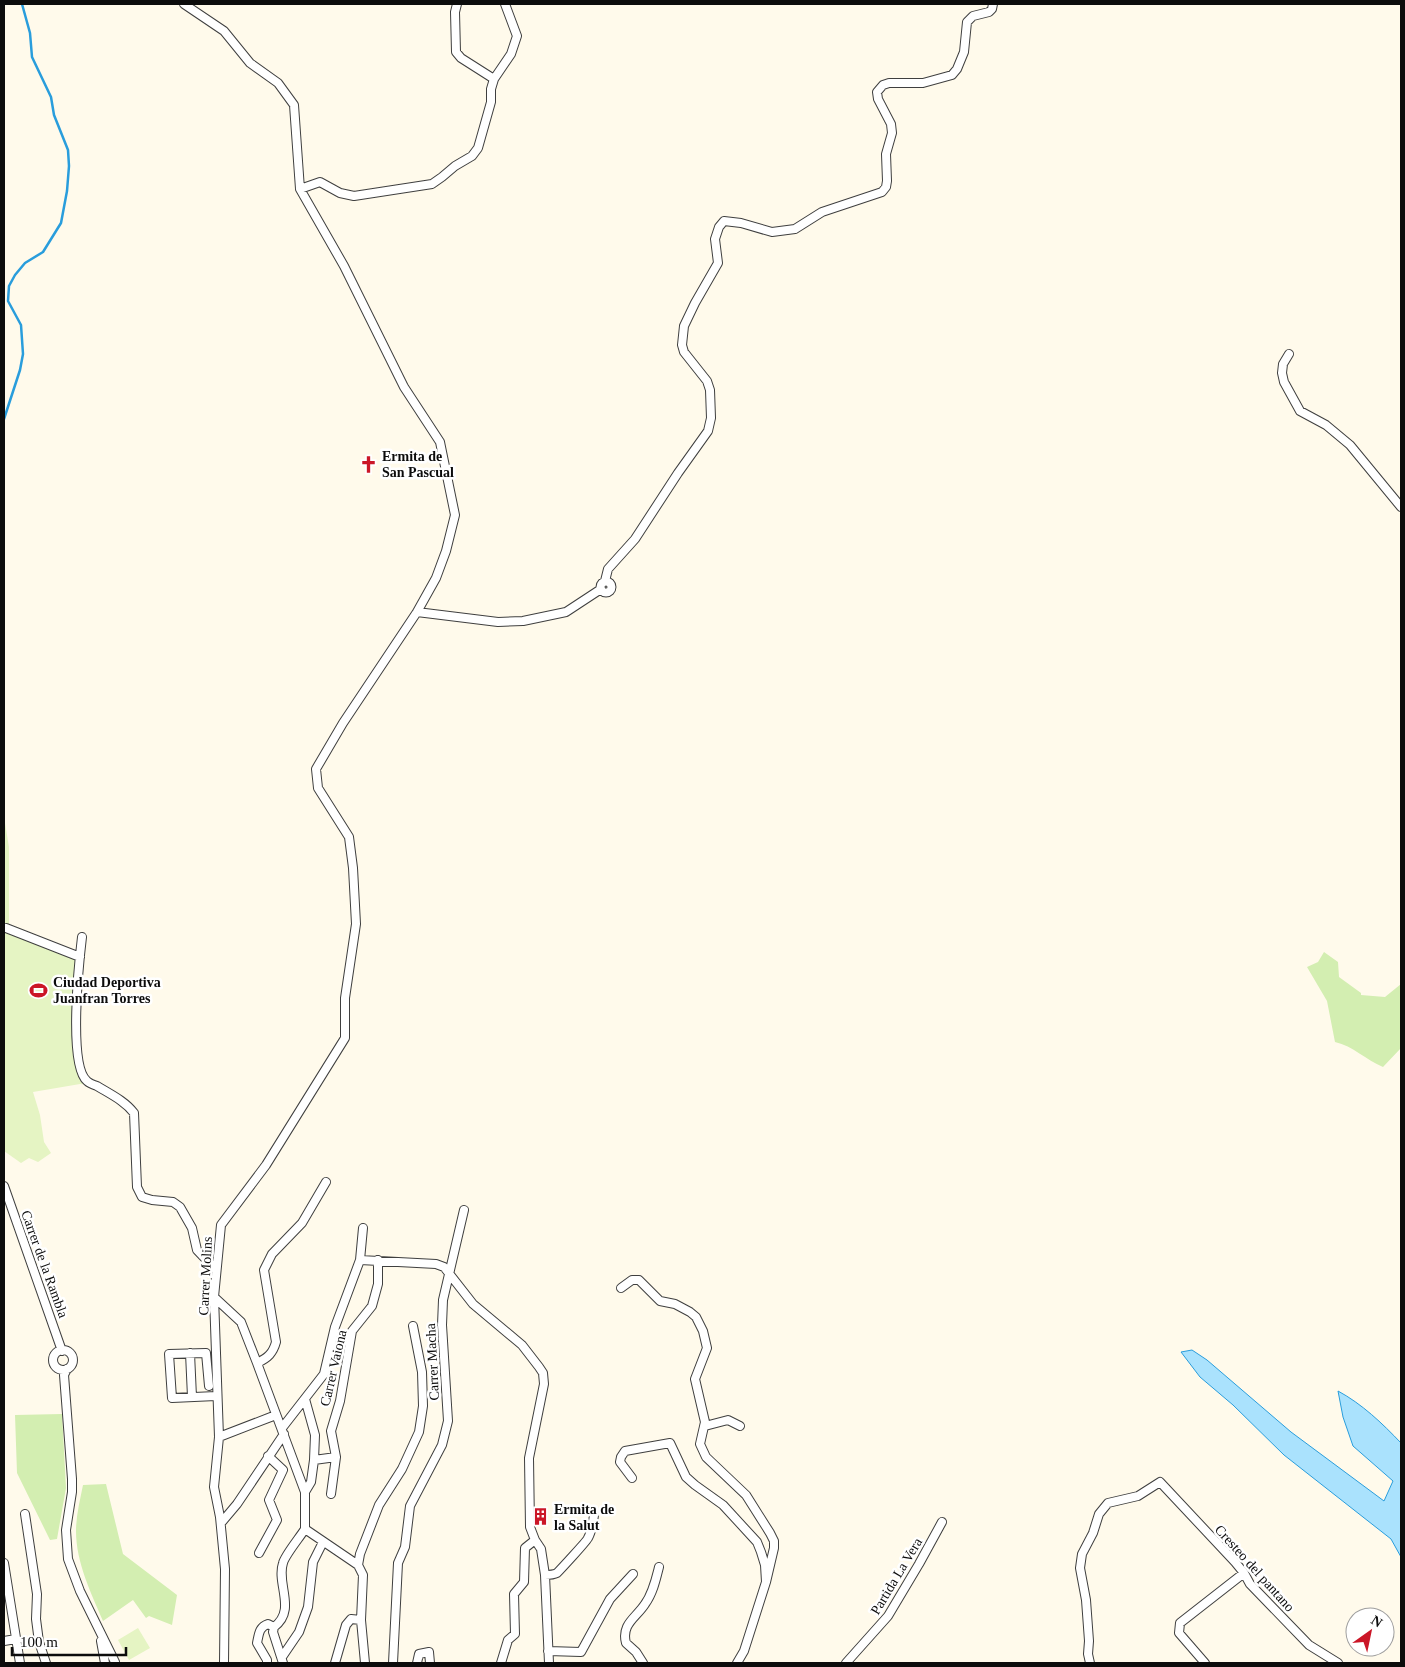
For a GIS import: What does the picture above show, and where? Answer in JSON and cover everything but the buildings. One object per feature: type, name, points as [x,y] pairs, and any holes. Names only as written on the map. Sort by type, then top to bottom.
[{"type":"street","points":[[184,4],[224,32],[250,63],[278,83],[294,105],[300,189],[320,182],[340,193],[354,196],[432,184],[455,166],[472,156],[478,148],[489,110],[494,79],[511,54],[517,36],[505,4]]},
{"type":"street","points":[[457,4],[455,12],[456,52],[461,58],[494,79]]},
{"type":"street","points":[[417,612],[498,622],[523,621],[566,612],[601,589],[601,584],[605,582],[608,569],[635,538],[708,431],[711,418],[710,390],[707,381],[684,352],[682,345],[684,326],[718,263],[715,239],[719,227],[724,221],[741,223],[772,232],[794,229],[822,212],[882,192],[886,187],[886,154],[892,133],[891,124],[878,99],[878,92],[883,85],[889,83],[923,83],[952,75],[957,69],[964,52],[967,22],[973,16],[989,12],[993,4]]},
{"type":"street","name":"Carrer Molins","points":[[224,1663],[225,1568],[221,1522],[226,1503],[214,1487],[219,1437],[216,1396],[214,1297],[221,1225],[266,1165],[345,1038],[345,998],[356,924],[353,868],[349,837],[318,788],[316,769],[343,723],[417,612],[436,578],[446,551],[455,515],[440,442],[404,387],[344,266],[300,189]]},
{"type":"street","points":[[1289,354],[1283,364],[1282,373],[1284,382],[1300,411],[1326,425],[1350,445],[1401,507]]},
{"type":"street","points":[[6,928],[80,957]]},
{"type":"street","points":[[82,937],[76,991],[78,1058],[81,1072],[87,1081],[128,1106],[134,1113],[138,1187],[142,1197],[173,1202],[180,1207],[192,1228],[197,1250],[216,1270]]},
{"type":"street","points":[[258,1363],[267,1358],[274,1350],[276,1342],[264,1270],[272,1254],[302,1223],[326,1182]]},
{"type":"street","name":"Carrer de la Rambla","points":[[4,1186],[62,1351]]},
{"type":"street","name":"Carrer Macha","points":[[393,1663],[398,1563],[405,1547],[410,1506],[442,1445],[448,1421],[442,1324],[443,1300],[464,1210]]},
{"type":"street","name":"Carrer Vaiona","points":[[221,1522],[226,1503],[268,1456],[283,1431],[324,1374],[335,1327],[360,1260],[363,1228]]},
{"type":"street","points":[[360,1260],[436,1264],[444,1267],[473,1304],[522,1345],[543,1373],[544,1384],[529,1458],[530,1527],[541,1549],[545,1575],[549,1663]]},
{"type":"street","name":"Carrer Vaiona","points":[[331,1494],[336,1457],[331,1431],[340,1402],[352,1331],[372,1306],[378,1284],[378,1260]]},
{"type":"street","points":[[621,1288],[632,1280],[639,1280],[658,1299],[684,1308],[696,1317],[707,1348],[696,1379],[704,1414],[704,1426],[700,1444],[706,1457],[746,1495],[774,1541],[766,1582],[744,1651],[738,1663]]},
{"type":"street","points":[[214,1297],[241,1322],[305,1492],[305,1529],[283,1562],[282,1575],[286,1602],[284,1615],[274,1627]]},
{"type":"street","name":"Carrer Macha","points":[[358,1565],[360,1554],[378,1504],[402,1469],[419,1432],[423,1406],[422,1372],[413,1326]]},
{"type":"street","points":[[63,1371],[72,1364],[73,1358],[70,1353],[62,1351],[54,1357],[54,1363],[63,1371],[72,1479],[72,1492],[66,1530],[68,1559],[72,1574],[100,1634],[111,1663]]},
{"type":"street","points":[[209,1386],[207,1353],[171,1353],[169,1356],[172,1398],[216,1396]]},
{"type":"street","points":[[190,1353],[192,1397]]},
{"type":"street","name":"Carrer Vaiona","points":[[305,1399],[315,1435],[311,1482],[305,1492]]},
{"type":"street","points":[[219,1437],[276,1414]]},
{"type":"street","points":[[704,1426],[728,1420],[740,1426]]},
{"type":"street","points":[[632,1478],[620,1462],[625,1451],[670,1443],[690,1481],[718,1500],[757,1542],[765,1565],[766,1582]]},
{"type":"street","points":[[259,1553],[277,1520],[269,1500],[283,1470],[268,1456]]},
{"type":"street","points":[[314,1460],[336,1457]]},
{"type":"street","name":"Cresteo del pantano","points":[[1090,1663],[1086,1600],[1080,1568],[1082,1554],[1093,1533],[1099,1514],[1108,1503],[1138,1496],[1160,1482],[1244,1574],[1250,1584],[1309,1645],[1338,1663]]},
{"type":"street","points":[[25,1514],[37,1594],[36,1619],[39,1642],[46,1663]]},
{"type":"street","points":[[545,1575],[559,1572],[585,1543],[589,1537],[594,1515]]},
{"type":"street","name":"Partida La Vera","points":[[846,1663],[888,1616],[942,1522]]},
{"type":"street","points":[[305,1529],[358,1565],[363,1575],[362,1620],[366,1663]]},
{"type":"street","points":[[501,1663],[508,1640],[515,1634],[514,1594],[524,1582],[525,1548],[535,1540]]},
{"type":"street","points":[[282,1660],[300,1632],[308,1607],[313,1562],[323,1542]]},
{"type":"street","points":[[4,1563],[20,1663]]},
{"type":"street","points":[[643,1663],[636,1652],[626,1644],[625,1633],[628,1624],[646,1604],[659,1567]]},
{"type":"street","points":[[548,1651],[581,1652],[610,1599],[633,1574]]},
{"type":"street","points":[[1205,1663],[1179,1633],[1180,1623],[1244,1574]]},
{"type":"street","points":[[335,1663],[346,1625],[351,1619],[362,1620]]},
{"type":"street","points":[[267,1663],[257,1643],[259,1631],[268,1624],[274,1627]]},
{"type":"street","points":[[274,1627],[274,1637],[282,1660]]},
{"type":"street","points":[[4,1642],[16,1639]]},
{"type":"street","points":[[417,1663],[419,1654],[429,1652],[430,1663]]},
{"type":"green space","name":"Ciudad Deportiva Juanfran Torres","points":[[4,817],[9,847],[9,932],[75,957],[77,971],[73,985],[78,1066],[90,1085],[80,1084],[33,1092],[40,1115],[44,1142],[51,1153],[38,1162],[29,1158],[21,1163],[4,1151]]},
{"type":"green space","points":[[1324,952],[1338,962],[1339,977],[1361,993],[1361,995],[1385,997],[1401,984],[1401,1048],[1383,1067],[1348,1047],[1335,1042],[1327,1001],[1307,967],[1318,962]]},
{"type":"green space","points":[[62,1414],[66,1488],[57,1539],[50,1540],[17,1473],[15,1415]]},
{"type":"green space","points":[[106,1484],[123,1554],[177,1595],[172,1625],[149,1616],[146,1618],[133,1600],[103,1621],[81,1566],[76,1531],[77,1514],[83,1485]]},
{"type":"green space","points":[[138,1628],[150,1648],[129,1660],[118,1640]]},
{"type":"water","points":[[1192,1350],[1207,1360],[1291,1432],[1384,1501],[1393,1481],[1353,1446],[1343,1417],[1338,1391],[1371,1414],[1387,1428],[1401,1443],[1401,1557],[1391,1539],[1284,1455],[1233,1405],[1200,1377],[1181,1352]]},
{"type":"waterway","points":[[4,419],[20,370],[23,354],[21,325],[8,301],[9,286],[25,263],[43,252],[61,223],[69,166],[68,150],[54,115],[51,97],[32,57],[30,33],[22,4]]},
{"type":"place","name":"Ermita de San Pascual","points":[[368,464]]},
{"type":"place","name":"Ciudad Deportiva Juanfran Torres","points":[[39,990]]},
{"type":"place","name":"Ermita de la Salut","points":[[540,1517]]}]
